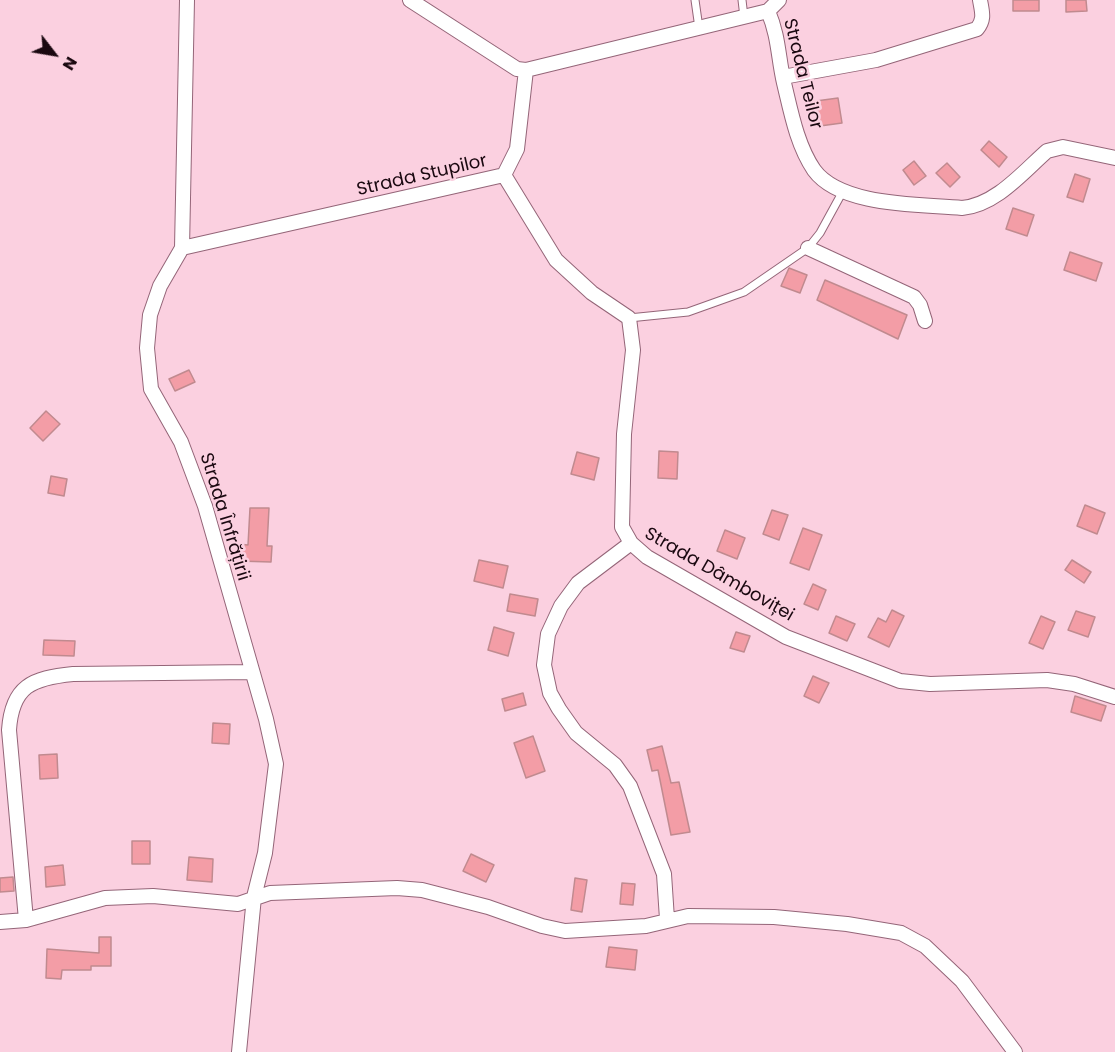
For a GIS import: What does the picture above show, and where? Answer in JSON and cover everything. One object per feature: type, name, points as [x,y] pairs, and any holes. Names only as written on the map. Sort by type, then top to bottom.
[{"type":"street","name":"Strada Înfrățirii","points":[[187,0],[182,248],[160,286],[150,315],[147,348],[151,389],[182,442],[205,506],[276,764],[265,853],[254,897],[239,1052]]},
{"type":"street","points":[[410,0],[517,69],[526,70],[768,11],[779,0]]},
{"type":"street","points":[[783,77],[876,60],[977,29],[982,23],[983,15],[980,0]]},
{"type":"street","name":"Strada Teilor","points":[[768,11],[779,42],[783,77],[804,150],[815,171],[843,191],[860,197],[974,207],[989,201],[1047,151],[1054,148],[1063,147],[1115,158]]},
{"type":"street","points":[[504,175],[517,149],[526,70]]},
{"type":"street","name":"Strada Stupilor","points":[[182,248],[504,175],[556,260],[592,293],[629,318]]},
{"type":"street","points":[[808,248],[914,297],[920,304],[925,321]]},
{"type":"street","points":[[629,318],[633,350],[624,434],[621,491],[622,527],[631,543]]},
{"type":"street","name":"Strada Dâmboviței","points":[[667,919],[664,874],[630,786],[615,765],[576,733],[550,693],[544,665],[548,634],[561,606],[578,583],[631,543],[647,557],[786,637],[900,681],[930,684],[1047,680],[1074,684],[1115,697]]},
{"type":"street","points":[[26,920],[9,730],[10,716],[24,688],[33,681],[73,674],[252,672]]},
{"type":"street","points":[[0,922],[26,920],[105,898],[153,896],[238,904],[270,893],[397,888],[422,890],[488,907],[565,931],[646,926],[667,919],[688,916],[774,917],[901,933],[925,946],[962,981],[1015,1052]]},
{"type":"lane","points":[[695,0],[699,28]]},
{"type":"lane","points":[[742,0],[744,17]]},
{"type":"lane","points":[[629,318],[688,312],[744,292],[808,248],[820,232],[843,191]]},
{"type":"building","points":[[1013,0],[1039,0],[1039,11],[1013,11]]},
{"type":"building","points":[[1066,0],[1086,0],[1087,11],[1066,12]]},
{"type":"building","points":[[838,98],[842,123],[820,126],[816,101]]},
{"type":"building","points":[[989,141],[1007,157],[999,167],[981,150]]},
{"type":"building","points":[[914,161],[926,176],[914,185],[903,170]]},
{"type":"building","points":[[947,163],[960,177],[950,187],[936,173]]},
{"type":"building","points":[[1075,174],[1090,179],[1083,202],[1067,197]]},
{"type":"building","points":[[1013,208],[1034,215],[1027,236],[1006,229]]},
{"type":"building","points":[[1070,252],[1102,263],[1096,281],[1064,270]]},
{"type":"building","points":[[789,268],[807,275],[800,293],[781,286]]},
{"type":"building","points":[[825,280],[907,315],[898,339],[817,300]]},
{"type":"building","points":[[189,370],[195,382],[175,391],[169,379]]},
{"type":"building","points":[[46,411],[60,424],[43,441],[30,428]]},
{"type":"building","points":[[659,451],[678,452],[677,479],[658,478]]},
{"type":"building","points":[[577,452],[599,458],[594,480],[571,474]]},
{"type":"building","points":[[51,476],[67,479],[64,496],[48,493]]},
{"type":"building","points":[[1085,505],[1105,513],[1097,534],[1077,526]]},
{"type":"building","points":[[250,508],[269,508],[267,546],[272,546],[271,562],[238,561],[238,544],[248,545]]},
{"type":"building","points":[[772,510],[788,515],[779,540],[763,534]]},
{"type":"building","points":[[803,528],[822,535],[809,570],[790,563]]},
{"type":"building","points":[[725,530],[745,538],[737,559],[717,551]]},
{"type":"building","points":[[479,560],[508,566],[503,588],[474,581]]},
{"type":"building","points":[[1072,560],[1091,572],[1084,583],[1065,570]]},
{"type":"building","points":[[813,584],[826,590],[818,610],[804,604]]},
{"type":"building","points":[[510,594],[538,599],[535,616],[507,611]]},
{"type":"building","points":[[892,610],[904,616],[889,647],[868,637],[878,618],[886,622]]},
{"type":"building","points":[[1076,611],[1095,617],[1088,637],[1068,630]]},
{"type":"building","points":[[836,616],[855,624],[847,641],[829,633]]},
{"type":"building","points":[[1041,616],[1055,622],[1043,649],[1029,643]]},
{"type":"building","points":[[494,627],[514,633],[508,656],[488,650]]},
{"type":"building","points":[[736,632],[750,636],[744,652],[730,648]]},
{"type":"building","points":[[44,640],[75,641],[74,656],[43,655]]},
{"type":"building","points":[[813,676],[829,683],[819,703],[804,696]]},
{"type":"building","points":[[523,693],[526,705],[505,711],[502,699]]},
{"type":"building","points":[[1075,696],[1106,706],[1101,721],[1071,712]]},
{"type":"building","points":[[213,723],[230,724],[229,744],[212,743]]},
{"type":"building","points":[[533,736],[545,771],[526,778],[514,743]]},
{"type":"building","points":[[662,746],[671,783],[679,782],[690,832],[671,835],[658,770],[652,771],[647,750]]},
{"type":"building","points":[[57,754],[58,778],[40,779],[39,755]]},
{"type":"building","points":[[132,841],[150,841],[150,864],[132,864]]},
{"type":"building","points":[[471,854],[494,865],[486,882],[463,871]]},
{"type":"building","points":[[189,857],[213,859],[212,882],[187,880]]},
{"type":"building","points":[[63,865],[65,885],[46,887],[45,867]]},
{"type":"building","points":[[13,877],[14,891],[0,892],[0,878]]},
{"type":"building","points":[[575,878],[587,880],[582,912],[571,910]]},
{"type":"building","points":[[622,883],[635,884],[633,905],[620,904]]},
{"type":"building","points":[[99,937],[111,937],[111,966],[91,966],[91,970],[62,970],[61,979],[46,978],[47,949],[99,953]]},
{"type":"building","points":[[609,947],[637,950],[635,970],[606,967]]}]
